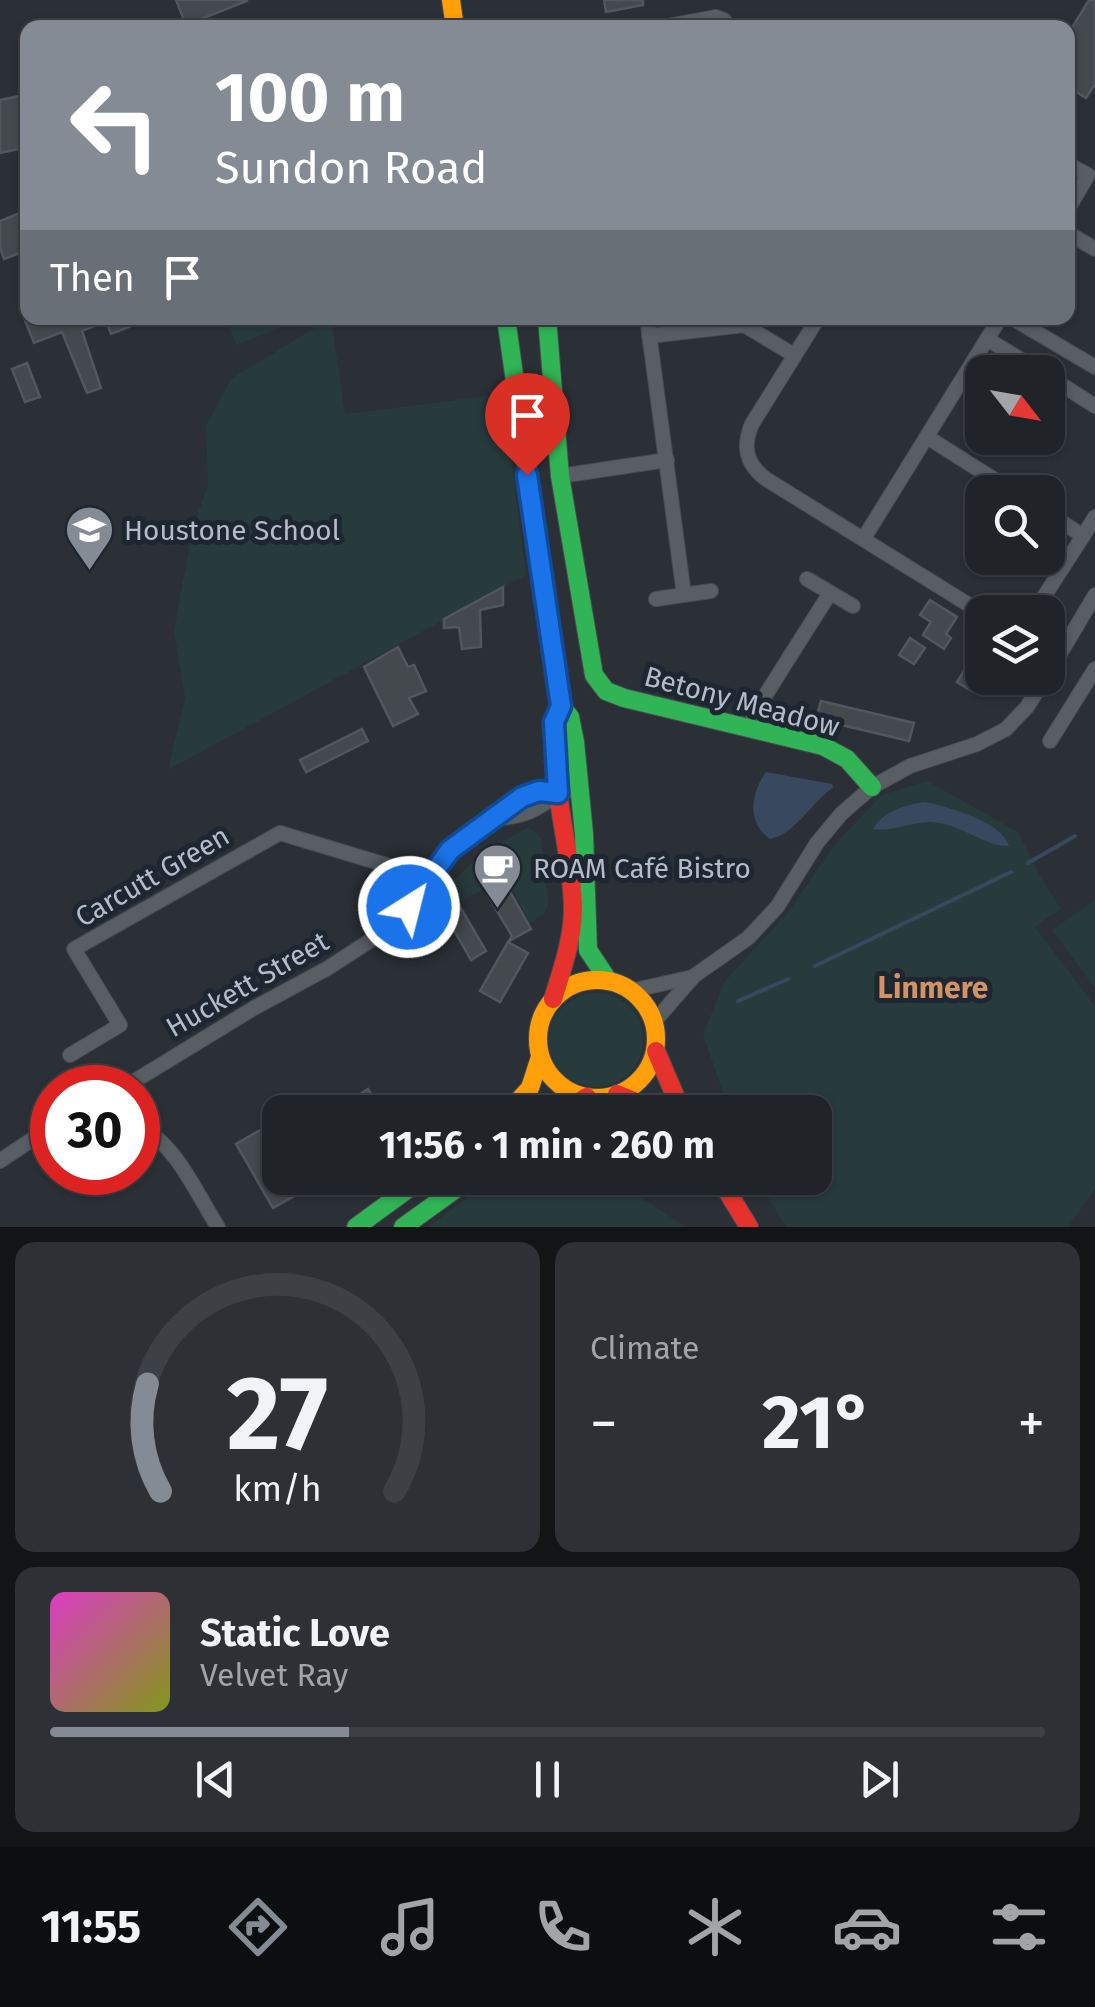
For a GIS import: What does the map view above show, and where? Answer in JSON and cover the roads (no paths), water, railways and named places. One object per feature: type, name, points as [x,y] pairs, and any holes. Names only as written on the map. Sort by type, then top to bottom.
[{"type":"street","points":[[1075,168],[1088,176],[1075,198]]},
{"type":"street","points":[[507,325],[561,706],[570,718],[574,734],[588,950],[608,980],[642,1002],[652,1023],[656,1051],[675,1095]]},
{"type":"street","name":"Betony Meadow","points":[[548,325],[560,476],[594,676],[606,690],[624,698],[836,752],[858,768],[872,787]]},
{"type":"street","points":[[648,325],[684,595]]},
{"type":"street","points":[[649,336],[744,325],[794,354]]},
{"type":"street","points":[[813,325],[752,424],[746,437],[748,458],[766,479],[965,601]]},
{"type":"street","points":[[864,538],[996,325]]},
{"type":"street","points":[[1024,325],[1095,367]]},
{"type":"street","points":[[987,339],[1013,355]]},
{"type":"street","points":[[1065,387],[1095,406]]},
{"type":"street","points":[[927,437],[987,475]]},
{"type":"street","points":[[560,476],[667,460]]},
{"type":"street","points":[[1045,595],[1095,517]]},
{"type":"street","points":[[1065,525],[1083,536]]},
{"type":"street","points":[[807,579],[853,606]]},
{"type":"street","points":[[656,599],[712,591]]},
{"type":"street","points":[[750,728],[756,710],[830,593]]},
{"type":"street","points":[[1065,638],[1095,595]]},
{"type":"street","points":[[1050,742],[1095,669]]},
{"type":"street","points":[[652,1023],[694,976],[748,938],[777,907],[817,843],[841,814],[872,787],[910,766],[976,744],[1006,728],[1034,695]]},
{"type":"street","points":[[527,1095],[537,1076],[539,1026],[553,1000],[573,909],[558,793],[554,722],[561,706]]},
{"type":"street","points":[[558,793],[580,790]]},
{"type":"street","name":"Huckett Street","points":[[160,1065],[328,968],[384,930],[409,907],[450,850],[497,818],[519,818],[538,810],[558,793]]},
{"type":"street","name":"Carcutt Green","points":[[70,1055],[120,1025],[74,949],[280,832],[393,867]]},
{"type":"street","points":[[630,991],[694,976]]},
{"type":"street","points":[[553,1000],[573,985],[608,980]]},
{"type":"street","points":[[617,1094],[642,1080],[656,1051]]},
{"type":"street","points":[[540,1056],[558,1084],[576,1095]]},
{"type":"street","points":[[607,1095],[621,1095]]},
{"type":"street","points":[[160,1140],[218,1227]]},
{"type":"street","points":[[0,1161],[30,1141]]},
{"type":"street","points":[[356,1227],[400,1195]]},
{"type":"street","points":[[403,1227],[447,1195]]},
{"type":"street","points":[[730,1195],[749,1227]]},
{"type":"water","points":[[766,772],[832,784],[833,788],[788,831],[770,839],[757,824],[753,807]]},
{"type":"water","points":[[925,802],[986,823],[1005,837],[1009,846],[941,823],[873,829],[889,813]]},
{"type":"waterway","points":[[1028,863],[1075,836]]},
{"type":"waterway","points":[[815,966],[1011,872]]},
{"type":"waterway","points":[[738,1001],[788,979]]},
{"type":"place","name":"Houstone School","points":[[89,572]]},
{"type":"place","name":"ROAM Café Bistro","points":[[498,910]]},
{"type":"district","name":"Linmere","points":[[933,988]]}]
